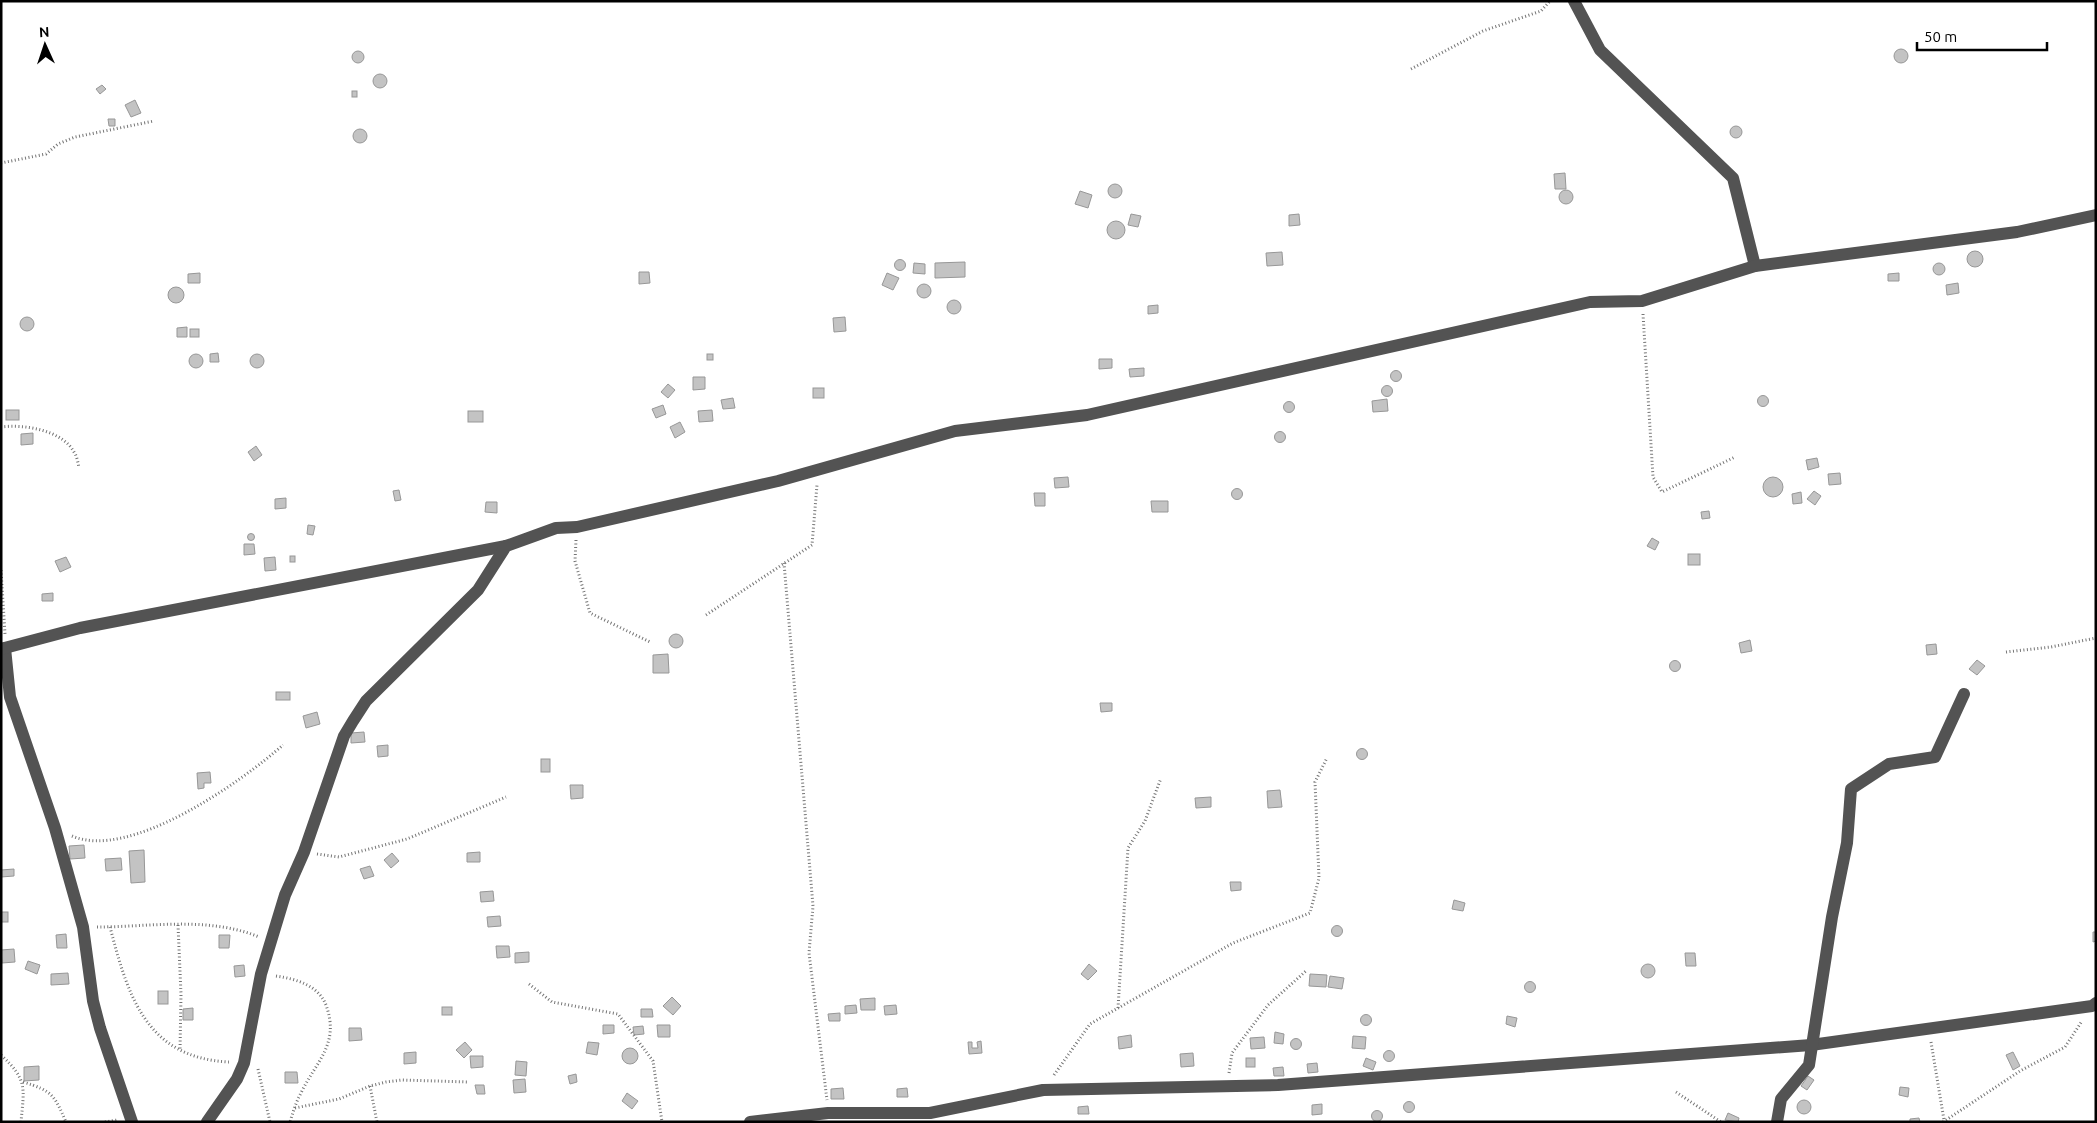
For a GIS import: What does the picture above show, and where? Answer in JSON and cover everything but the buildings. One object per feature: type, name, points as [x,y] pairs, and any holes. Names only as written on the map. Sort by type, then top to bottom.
[{"type":"street","points":[[1574,1],[1600,50],[1733,178],[1755,266]]},
{"type":"street","points":[[132,1122],[100,1028],[93,1001],[83,927],[55,828],[10,698],[3,648],[80,628],[506,546],[556,528],[577,527],[778,481],[955,431],[1087,414],[1590,302],[1642,301],[1755,266],[2017,232],[2096,215]]},
{"type":"street","points":[[208,1122],[250,1062],[261,974],[270,941],[284,895],[304,852],[344,736],[366,701],[478,590],[506,546]]},
{"type":"street","points":[[1777,1122],[1781,1099],[1809,1065],[1846,843],[1851,789],[1889,764],[1935,757],[1964,694]]},
{"type":"street","points":[[750,1122],[828,1113],[930,1112],[1043,1090],[1297,1084],[1811,1045],[2094,1005]]},
{"type":"path","points":[[1411,69],[1483,31],[1541,11],[1550,1]]},
{"type":"path","points":[[1,163],[46,154],[58,144],[74,137],[154,121]]},
{"type":"path","points":[[1642,301],[1653,477],[1662,492],[1735,457]]},
{"type":"path","points":[[1,427],[32,428],[62,439],[75,452],[79,468]]},
{"type":"path","points":[[706,614],[812,545],[818,470]]},
{"type":"path","points":[[577,527],[575,561],[590,613],[650,642]]},
{"type":"path","points":[[784,563],[813,906],[809,954],[828,1113]]},
{"type":"path","points":[[1,570],[3,648]]},
{"type":"path","points":[[2006,652],[2051,647],[2096,638]]},
{"type":"path","points":[[55,828],[75,837],[97,839],[117,838],[145,832],[197,807],[256,768],[283,745]]},
{"type":"path","points":[[1043,1090],[1090,1024],[1233,943],[1310,913],[1319,878],[1315,782],[1326,758]]},
{"type":"path","points":[[1118,1008],[1128,848],[1145,822],[1161,778]]},
{"type":"path","points":[[304,852],[330,856],[353,854],[407,839],[506,797]]},
{"type":"path","points":[[83,927],[196,924],[245,931],[270,941]]},
{"type":"path","points":[[178,925],[181,994],[180,1052]]},
{"type":"path","points":[[110,927],[123,975],[137,1007],[154,1031],[180,1052],[210,1062],[250,1062],[270,1122]]},
{"type":"path","points":[[1226,1086],[1232,1053],[1268,1005],[1307,970]]},
{"type":"path","points":[[261,974],[291,978],[312,987],[322,996],[331,1018],[332,1032],[327,1048],[301,1092],[290,1122]]},
{"type":"path","points":[[529,984],[552,1002],[618,1014],[653,1061],[662,1122]]},
{"type":"path","points":[[1929,1029],[1944,1121],[2020,1072],[2065,1047],[2094,1005]]},
{"type":"path","points":[[1,1055],[18,1073],[23,1082],[22,1122]]},
{"type":"path","points":[[294,1109],[339,1099],[370,1086],[402,1080],[468,1082]]},
{"type":"path","points":[[23,1082],[50,1092],[60,1105],[66,1122]]},
{"type":"path","points":[[370,1086],[377,1122]]},
{"type":"path","points":[[1676,1092],[1721,1122]]}]
